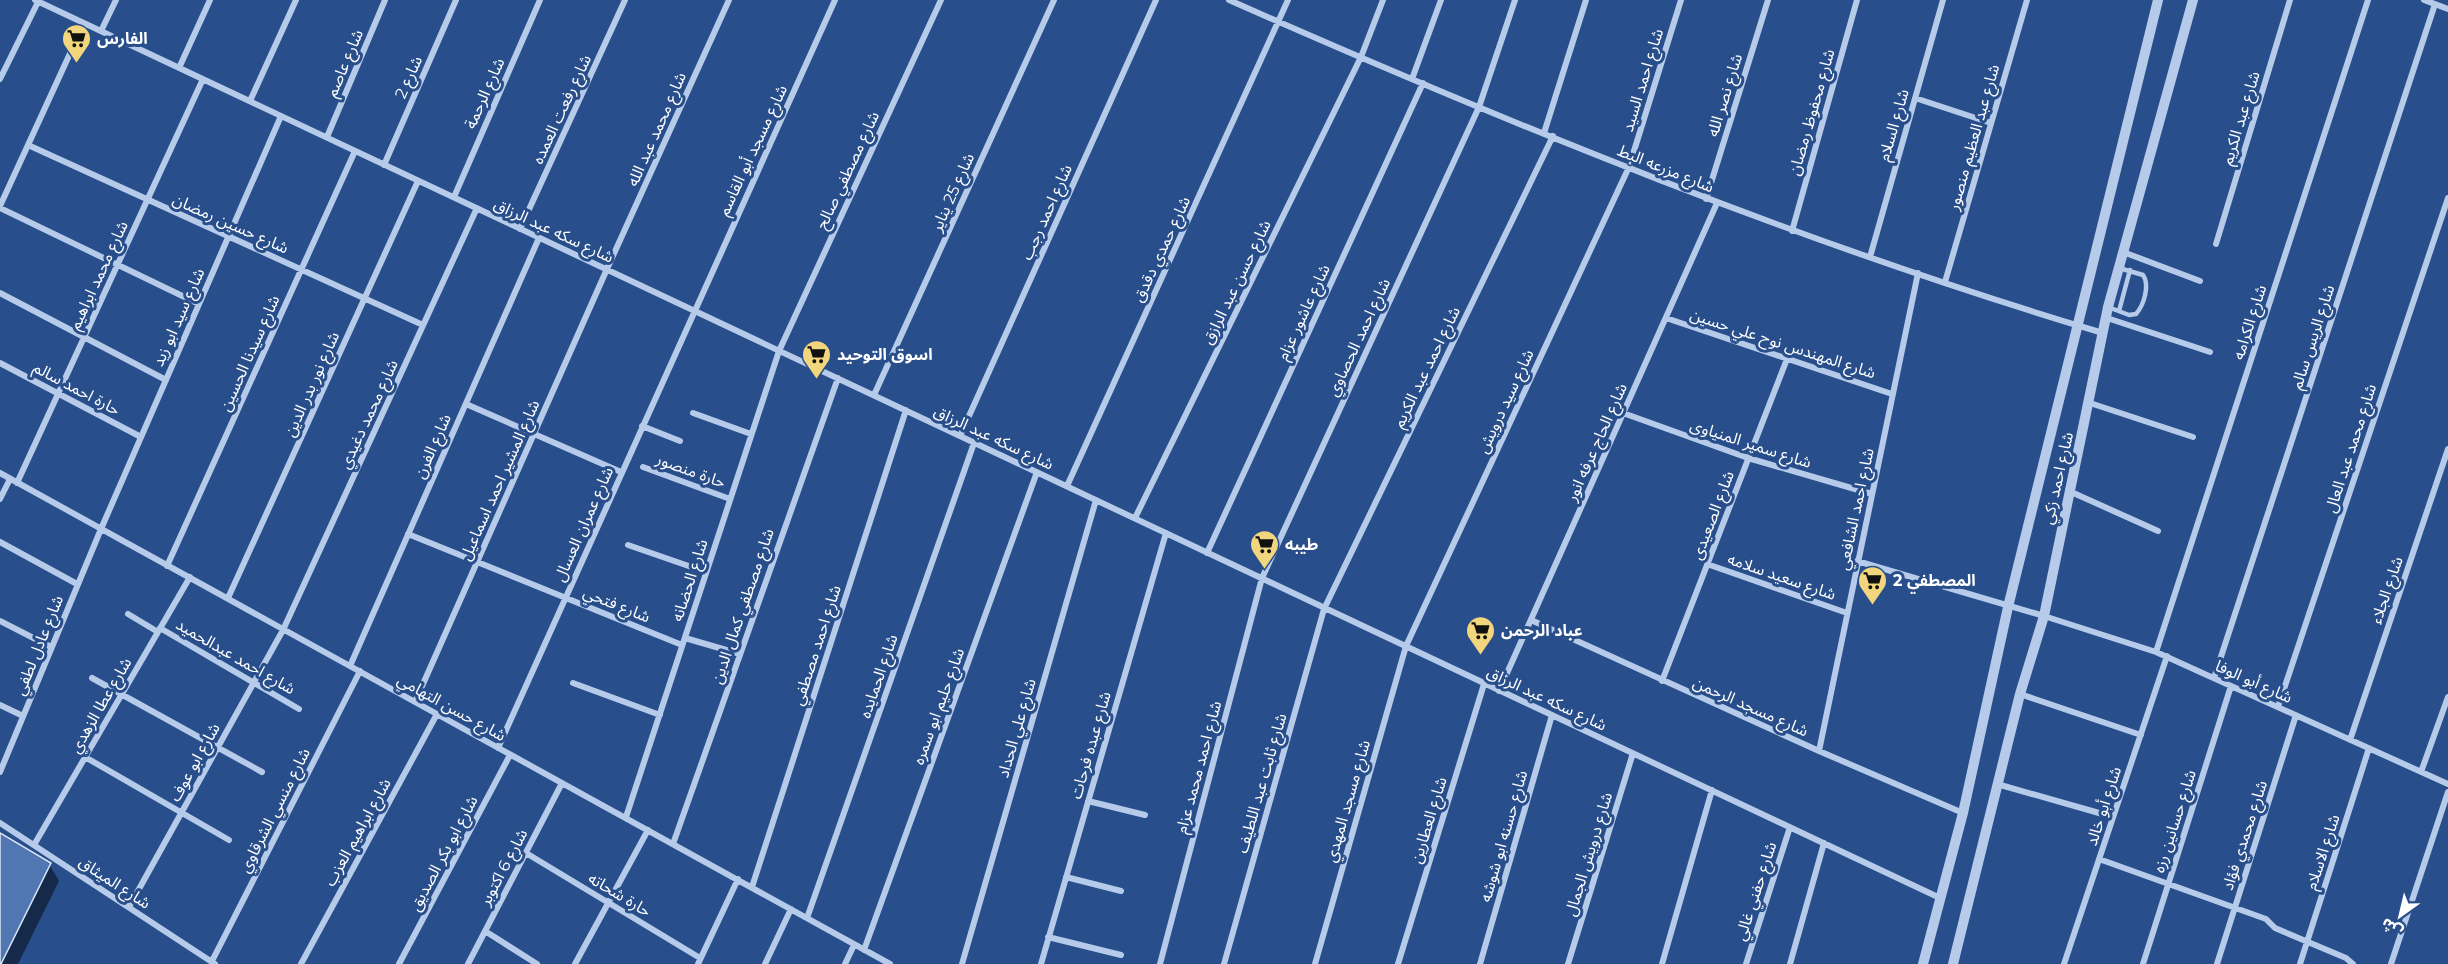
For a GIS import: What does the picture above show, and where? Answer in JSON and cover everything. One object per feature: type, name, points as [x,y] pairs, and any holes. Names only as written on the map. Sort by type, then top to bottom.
[{"type":"street","points":[[101,31],[116,0]]},
{"type":"street","points":[[179,68],[210,0]]},
{"type":"street","points":[[250,101],[296,0]]},
{"type":"street","name":"شارع عاصم","points":[[327,137],[385,0]]},
{"type":"street","name":"شارع 2","points":[[384,165],[456,0]]},
{"type":"street","name":"شارع الرحمة","points":[[454,197],[540,0]]},
{"type":"street","name":"شارع رفعت العمده","points":[[520,229],[625,0]]},
{"type":"street","name":"شارع محمد عبد الله","points":[[607,269],[729,0]]},
{"type":"street","name":"شارع مسجد أبو القاسم","points":[[693,311],[835,0]]},
{"type":"street","name":"شارع مصطفي صالح","points":[[778,351],[940,0]]},
{"type":"street","name":"شارع 25 يناير","points":[[874,395],[1054,0]]},
{"type":"street","name":"شارع احمد رجب","points":[[960,436],[1156,0]]},
{"type":"street","name":"شارع مزرعه البط","points":[[1229,0],[1479,107],[1706,199],[1791,231],[2103,333]]},
{"type":"street","name":"شارع حمدي دقدق","points":[[1067,486],[1280,23],[1288,0]]},
{"type":"street","name":"شارع حسن عبد الرازق","points":[[1135,518],[1361,57],[1383,0]]},
{"type":"street","points":[[1412,79],[1441,0]]},
{"type":"street","name":"شارع احمد الحصاوي","points":[[1262,578],[1479,107],[1515,0]]},
{"type":"street","points":[[1544,133],[1586,0]]},
{"type":"street","name":"شارع احمد السيد","points":[[1629,167],[1680,0]]},
{"type":"street","name":"شارع نصر الله","points":[[1706,199],[1768,0]]},
{"type":"street","name":"شارع محفوظ رمضان","points":[[1791,231],[1857,0]]},
{"type":"street","name":"شارع السلام","points":[[1870,257],[1943,0]]},
{"type":"street","name":"شارع عبد العظيم منصور","points":[[1945,282],[2027,0]]},
{"type":"street","name":"شارع احمد زكي","points":[[1923,964],[1963,813],[2008,607],[2158,0]]},
{"type":"street","name":"شارع احمد زكي","points":[[1953,964],[2020,694],[2044,616],[2103,333],[2111,312],[2118,267],[2193,0]]},
{"type":"street","name":"شارع عبد الكريم","points":[[2216,244],[2290,0]]},
{"type":"street","name":"شارع الكرامه","points":[[2156,652],[2368,0]]},
{"type":"street","points":[[0,79],[37,1]]},
{"type":"street","name":"شارع سكه عبد الرزاق","points":[[37,1],[1940,898]]},
{"type":"street","points":[[2430,2],[2448,9]]},
{"type":"street","name":"شارع الريس سالم","points":[[2214,678],[2430,2]]},
{"type":"street","points":[[84,23],[0,207],[199,304]]},
{"type":"street","name":"شارع محمد ابراهيم","points":[[17,483],[203,79]]},
{"type":"street","name":"شارع عاشور عزام","points":[[1207,553],[1423,83]]},
{"type":"street","points":[[1915,98],[1991,123]]},
{"type":"street","name":"شارع سيد ابو زيد","points":[[101,529],[281,116]]},
{"type":"street","name":"شارع احمد عبد الكريم","points":[[1324,609],[1553,136]]},
{"type":"street","name":"شارع حسين رمضان","points":[[28,145],[423,325]]},
{"type":"street","name":"شارع سيدنا الحسين","points":[[167,566],[355,151]]},
{"type":"street","name":"شارع سيد درويش","points":[[1406,646],[1629,167]]},
{"type":"street","name":"شارع نور بدر الدين","points":[[228,598],[418,181]]},
{"type":"street","name":"شارع محمد عبد العال","points":[[2278,707],[2448,198]]},
{"type":"street","name":"شارع الحاج عرفه انور","points":[[1498,691],[1717,203]]},
{"type":"street","name":"شارع محمد دغيدي","points":[[283,630],[477,208]]},
{"type":"street","name":"شارع الفرن","points":[[350,666],[539,238]]},
{"type":"street","points":[[2123,252],[2200,281]]},
{"type":"street","name":"شارع المشير احمد اسماعيل","points":[[416,702],[607,269]]},
{"type":"street","name":"شارع احمد الشافعي","points":[[1819,751],[1918,273]]},
{"type":"street","points":[[0,293],[166,380]]},
{"type":"street","name":"شارع عمران العسال","points":[[498,748],[693,311]]},
{"type":"street","points":[[2111,312],[2210,352]]},
{"type":"street","name":"شارع المهندس نوح علي حسين","points":[[1666,318],[1892,394]]},
{"type":"street","name":"شارع الحضانه","points":[[626,817],[778,351]]},
{"type":"street","name":"شارع الصعيدى","points":[[1662,681],[1787,359]]},
{"type":"street","name":"حارة احمد سالم","points":[[0,363],[141,437]]},
{"type":"street","name":"شارع مصطفي كمال الدين","points":[[673,844],[838,378]]},
{"type":"street","points":[[2090,403],[2193,437]]},
{"type":"street","points":[[466,404],[621,472]]},
{"type":"street","name":"شارع احمد مصطفي","points":[[752,888],[906,410]]},
{"type":"street","points":[[693,413],[751,434]]},
{"type":"street","name":"شارع سمير المنياوى","points":[[1623,413],[1748,458],[1872,494]]},
{"type":"street","points":[[642,426],[680,441]]},
{"type":"street","name":"شارع الحمايده","points":[[807,918],[974,442]]},
{"type":"street","name":"شارع الجلاء","points":[[2350,740],[2448,449]]},
{"type":"street","name":"حارة منصور","points":[[643,467],[730,499]]},
{"type":"street","name":"شارع حليم ابو سمره","points":[[864,950],[1038,472]]},
{"type":"street","name":"شارع حسن التهامي","points":[[0,473],[890,964]]},
{"type":"street","points":[[0,499],[10,479]]},
{"type":"street","points":[[2069,491],[2158,531]]},
{"type":"street","name":"شارع علي الحداد","points":[[962,964],[1096,500]]},
{"type":"street","name":"شارع عادل لطفي","points":[[0,771],[101,529]]},
{"type":"street","name":"شارع عبده فرحات","points":[[1041,964],[1166,533]]},
{"type":"street","name":"شارع فتحي","points":[[408,534],[565,598],[684,641],[740,654]]},
{"type":"street","points":[[0,542],[77,584]]},
{"type":"street","points":[[628,545],[706,572]]},
{"type":"street","name":"شارع أبو الوفا","points":[[1857,561],[2044,616],[2167,656],[2448,784]]},
{"type":"street","name":"شارع سعيد سلامه","points":[[1707,564],[1847,613]]},
{"type":"street","name":"شارع عطا الزهدي","points":[[34,845],[123,696],[190,577]]},
{"type":"street","name":"شارع احمد محمد عزام","points":[[1160,964],[1262,578]]},
{"type":"street","name":"شارع ثابت عبد اللطيف","points":[[1224,964],[1324,609]]},
{"type":"street","name":"شارع احمد عبدالحميد","points":[[128,614],[299,709]]},
{"type":"street","name":"شارع مسجد الرحمن","points":[[1531,620],[1662,681],[1963,813]]},
{"type":"street","points":[[0,621],[51,647]]},
{"type":"street","name":"شارع ابو عوف","points":[[129,907],[283,630]]},
{"type":"street","name":"شارع مسجد المهدي","points":[[1315,964],[1406,646]]},
{"type":"street","name":"شارع أبو خالد","points":[[2064,964],[2167,656]]},
{"type":"street","name":"شارع منسي الشرقاوي","points":[[214,963],[360,671]]},
{"type":"street","points":[[92,678],[262,772]]},
{"type":"street","points":[[573,683],[660,715]]},
{"type":"street","name":"شارع العطارين","points":[[1398,964],[1484,684]]},
{"type":"street","name":"شارع حسانين رزه","points":[[2143,964],[2231,686]]},
{"type":"street","points":[[2020,694],[2141,735]]},
{"type":"street","points":[[2421,772],[2448,697]]},
{"type":"street","points":[[0,705],[23,717]]},
{"type":"street","name":"شارع ابراهيم العزب","points":[[301,964],[437,714]]},
{"type":"street","name":"شارع محمدي فؤاد","points":[[2217,964],[2296,715]]},
{"type":"street","name":"شارع حسنه ابو شوشه","points":[[1480,964],[1552,716]]},
{"type":"street","name":"شارع الاسلام","points":[[2301,964],[2369,748]]},
{"type":"street","name":"شارع درويش الجمال","points":[[1568,964],[1633,753]]},
{"type":"street","name":"شارع ابو بكر الصديق","points":[[399,964],[510,756]]},
{"type":"street","points":[[85,757],[229,840]]},
{"type":"street","name":"شارع 6 اكتوبر","points":[[468,964],[562,783]]},
{"type":"street","points":[[1997,784],[2113,818]]},
{"type":"street","points":[[1662,964],[1712,790]]},
{"type":"street","points":[[2391,964],[2448,792]]},
{"type":"street","points":[[1088,801],[1145,815]]},
{"type":"street","name":"شارع الميثاق","points":[[0,823],[214,963]]},
{"type":"street","name":"شارع حفني غالي","points":[[1746,964],[1790,826]]},
{"type":"street","points":[[575,964],[648,830]]},
{"type":"street","points":[[1790,964],[1824,843]]},
{"type":"street","name":"حارة شحاته","points":[[526,853],[608,902],[699,961]]},
{"type":"street","points":[[2099,859],[2266,919],[2275,928],[2346,958],[2353,964]]},
{"type":"street","points":[[1066,877],[1121,891]]},
{"type":"street","points":[[699,961],[738,879]]},
{"type":"street","points":[[765,964],[791,909]]},
{"type":"street","points":[[485,931],[537,964]]},
{"type":"street","points":[[1048,938],[1121,955]]},
{"type":"street","points":[[845,964],[854,945]]},
{"type":"lane","points":[[2118,267],[2130,270],[2143,275],[2147,286],[2138,312],[2129,315],[2111,312],[2130,270]]},
{"type":"building","points":[[0,833],[51,863],[1,964],[0,964]]},
{"type":"place","name":"الفارس","points":[[76,64]]},
{"type":"place","name":"اسوق التوحيد","points":[[816,380]]},
{"type":"place","name":"طيبه","points":[[1264,570]]},
{"type":"place","name":"المصطفي 2","points":[[1872,606]]},
{"type":"place","name":"عباد الرحمن","points":[[1480,656]]}]
